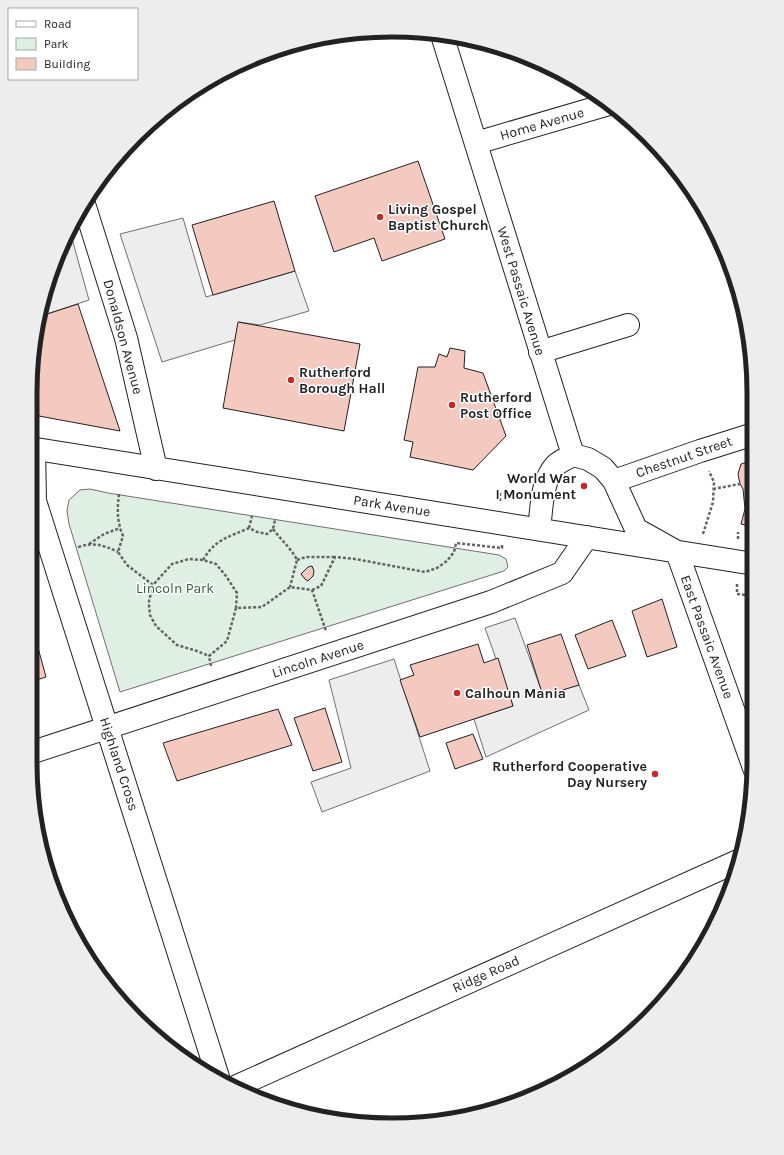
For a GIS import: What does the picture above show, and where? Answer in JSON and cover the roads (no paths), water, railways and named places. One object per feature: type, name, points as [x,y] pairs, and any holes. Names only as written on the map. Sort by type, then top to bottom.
[{"type":"street","name":"West Passaic Avenue","points":[[444,41],[573,455]]},
{"type":"street","name":"Home Avenue","points":[[476,143],[602,106]]},
{"type":"street","name":"Donaldson Avenue","points":[[86,212],[126,338],[156,469]]},
{"type":"street","points":[[540,352],[628,325]]},
{"type":"street","name":"Chestnut Street","points":[[614,481],[747,436]]},
{"type":"street","name":"Park Avenue","points":[[37,449],[747,563]]},
{"type":"street","points":[[539,529],[546,484],[550,473],[557,464],[573,455],[588,459],[603,468],[614,481],[636,529],[687,554]]},
{"type":"street","name":"Highland Cross","points":[[37,504],[216,1071]]},
{"type":"street","name":"Lincoln Avenue","points":[[37,751],[491,602],[562,573],[587,537]]},
{"type":"street","name":"East Passaic Avenue","points":[[687,554],[747,746]]},
{"type":"street","name":"Ridge Road","points":[[241,1084],[732,864]]},
{"type":"place","name":"Living Gospel Baptist Church","points":[[380,217]]},
{"type":"place","name":"Rutherford Borough Hall","points":[[291,380]]},
{"type":"place","name":"Rutherford Post Office","points":[[452,405]]},
{"type":"place","name":"World War I Monument","points":[[584,486]]},
{"type":"place","name":"Calhoun Mania","points":[[457,693]]},
{"type":"place","name":"Rutherford Cooperative Day Nursery","points":[[655,774]]},
{"type":"park label","name":"Lincoln Park","points":[[175,588]]}]
